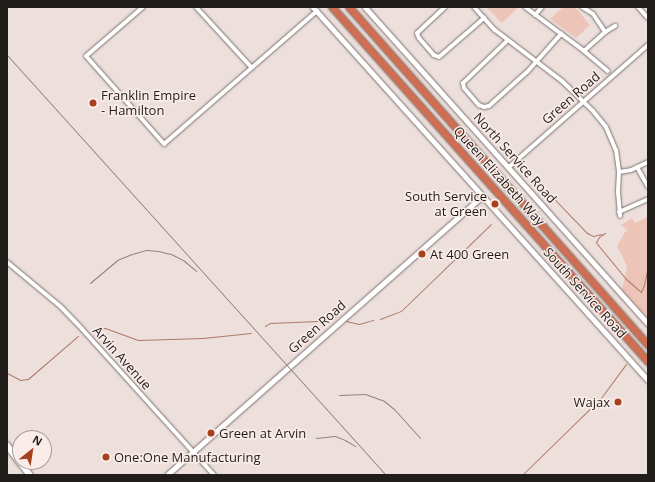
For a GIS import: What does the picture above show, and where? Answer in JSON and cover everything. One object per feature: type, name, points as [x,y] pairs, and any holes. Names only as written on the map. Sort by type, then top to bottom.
[{"type":"highway","name":"Queen Elizabeth Way","points":[[332,7],[648,362]]},
{"type":"highway","name":"Queen Elizabeth Way","points":[[349,7],[648,345]]},
{"type":"street","points":[[143,7],[86,56],[164,144],[317,11]]},
{"type":"street","points":[[196,7],[251,68]]},
{"type":"street","name":"South Service Road","points":[[313,7],[648,380]]},
{"type":"street","name":"North Service Road","points":[[365,7],[648,324]]},
{"type":"street","points":[[445,7],[417,33],[418,38],[434,55],[439,57],[484,18]]},
{"type":"street","points":[[474,7],[494,30],[537,62],[584,101],[600,119],[612,139],[616,150],[619,172],[619,214],[648,199]]},
{"type":"street","points":[[525,7],[608,71]]},
{"type":"street","points":[[535,15],[542,7]]},
{"type":"street","points":[[582,7],[593,14],[605,32]]},
{"type":"street","points":[[638,7],[648,18]]},
{"type":"street","points":[[584,51],[605,32],[615,26]]},
{"type":"street","points":[[508,40],[463,83],[464,88],[480,105],[484,107],[489,106],[537,62],[561,34]]},
{"type":"street","name":"Green Road","points":[[509,167],[648,45]]},
{"type":"street","points":[[619,172],[631,170],[648,162]]},
{"type":"street","points":[[637,167],[648,187]]},
{"type":"street","name":"Green Road","points":[[167,475],[482,196]]},
{"type":"street","name":"Arvin Avenue","points":[[7,262],[73,320],[214,475]]},
{"type":"shaded area","points":[[486,7],[519,7],[502,23]]},
{"type":"shaded area","points":[[563,7],[575,7],[590,25],[576,38],[550,19]]},
{"type":"shaded area","points":[[648,217],[648,318],[622,290],[627,266],[617,246],[625,232],[628,231],[621,225],[632,218],[635,223]]},
{"type":"waterway","points":[[536,180],[587,233],[593,236],[602,234]]},
{"type":"waterway","points":[[380,319],[401,311],[491,224]]},
{"type":"waterway","points":[[605,233],[599,237],[596,242],[626,279],[641,292],[648,266]]},
{"type":"waterway","points":[[265,326],[270,323],[318,321],[337,316]]},
{"type":"waterway","points":[[346,321],[359,324],[373,320]]},
{"type":"waterway","points":[[92,330],[105,328],[138,340],[203,338],[251,333]]},
{"type":"waterway","points":[[7,373],[20,380],[28,379],[78,336]]},
{"type":"waterway","points":[[522,475],[601,398],[626,364]]},
{"type":"railway","points":[[7,55],[386,475]]},
{"type":"railway","points":[[90,283],[117,260],[146,250],[171,254],[183,260],[196,271]]},
{"type":"railway","points":[[339,395],[365,394],[384,401],[394,409],[420,438]]},
{"type":"railway","points":[[316,438],[335,436],[355,446]]},
{"type":"place","name":"Franklin Empire - Hamilton","points":[[93,103]]},
{"type":"place","name":"South Service at Green","points":[[495,204]]},
{"type":"place","name":"At 400 Green","points":[[422,254]]},
{"type":"place","name":"Wajax","points":[[618,402]]},
{"type":"place","name":"Green at Arvin","points":[[211,433]]},
{"type":"place","name":"One:One Manufacturing","points":[[106,457]]}]
